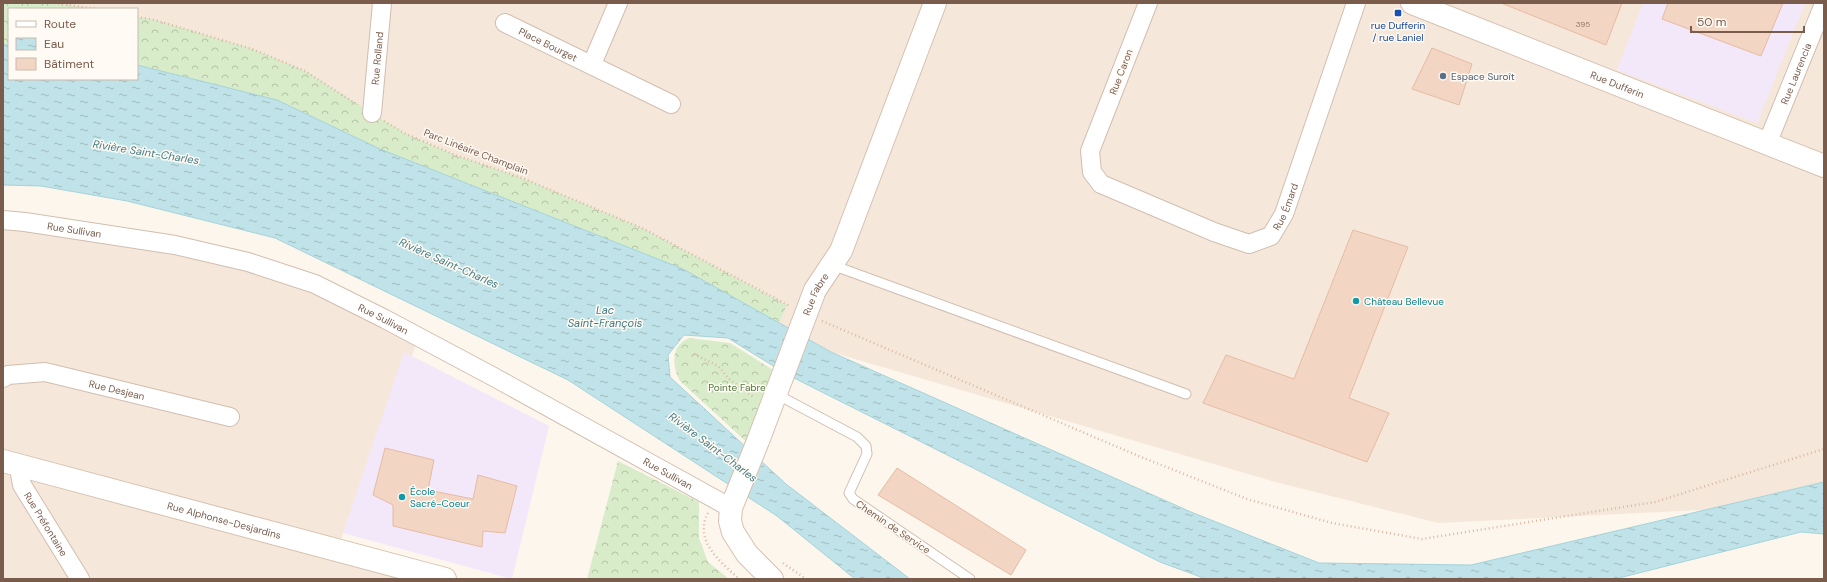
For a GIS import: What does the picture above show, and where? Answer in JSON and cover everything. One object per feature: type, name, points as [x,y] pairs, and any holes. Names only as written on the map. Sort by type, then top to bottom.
[{"type":"street","name":"Rue Rolland","points":[[372,113],[382,3]]},
{"type":"street","points":[[592,64],[618,3]]},
{"type":"street","name":"Rue Fabre","points":[[772,579],[747,554],[733,532],[730,521],[731,508],[815,290],[841,251],[935,3]]},
{"type":"street","name":"Rue Caron","points":[[1094,141],[1148,3]]},
{"type":"street","name":"Rue Émard","points":[[1094,141],[1090,151],[1092,172],[1101,184],[1214,232],[1249,244],[1271,236],[1284,214],[1356,3]]},
{"type":"street","name":"Rue Dufferin","points":[[1412,3],[1824,166]]},
{"type":"street","name":"Rue Laurencia","points":[[1767,144],[1824,4]]},
{"type":"street","name":"Place Bourget","points":[[505,22],[672,104]]},
{"type":"street","name":"Rue Sullivan","points":[[3,220],[94,232],[175,245],[248,262],[315,284],[485,372],[731,508]]},
{"type":"street","name":"Rue Desjean","points":[[3,378],[8,375],[45,372],[230,417]]},
{"type":"street","name":"Rue Alphonse-Desjardins","points":[[12,463],[435,578]]},
{"type":"street","name":"Rue Préfontaine","points":[[12,463],[20,474],[22,485],[80,579]]},
{"type":"lane","points":[[832,265],[1186,394]]},
{"type":"lane","name":"Chemin de Service","points":[[776,394],[857,438],[866,446],[867,454],[849,493],[852,499],[970,579]]},
{"type":"path","points":[[54,3],[91,8]]},
{"type":"path","name":"Parc Linéaire Champlain","points":[[138,17],[155,20],[252,49],[305,71],[404,132],[455,155],[522,178],[644,229],[803,321],[1247,499],[1332,523],[1422,539],[1655,502],[1824,448]]},
{"type":"path","points":[[694,354],[718,366],[729,379],[776,394]]},
{"type":"shaded area","points":[[3,3],[1824,3],[1824,504],[1438,523],[1275,482],[831,352],[683,269],[380,149],[277,100],[138,65],[138,8],[8,8],[8,45],[3,45]]},
{"type":"shaded area","points":[[1643,3],[1805,3],[1757,123],[1617,70]]},
{"type":"shaded area","points":[[3,220],[248,262],[419,337],[343,533],[338,551],[445,579],[3,579]]},
{"type":"shaded area","points":[[404,352],[549,426],[512,579],[343,533]]},
{"type":"green space","points":[[3,3],[54,3],[91,8],[8,8],[8,45],[3,45]]},
{"type":"green space","points":[[138,17],[155,20],[252,49],[305,71],[404,133],[455,155],[522,178],[644,229],[787,305],[779,323],[683,269],[380,149],[277,100],[138,65]]},
{"type":"green space","name":"Pointe Fabre","points":[[689,338],[730,343],[778,373],[751,446],[680,381],[675,369],[674,357],[678,346]]},
{"type":"green space","points":[[618,461],[699,502],[699,538],[708,562],[729,579],[587,579]]},
{"type":"water","name":"Lac Saint-François","points":[[3,45],[8,45],[8,80],[138,80],[138,65],[277,100],[380,149],[683,269],[831,352],[1191,512],[1319,563],[1471,565],[1824,482],[1824,534],[1801,532],[1615,579],[1206,579],[1160,562],[788,375],[728,338],[684,335],[668,355],[670,377],[786,484],[910,579],[855,579],[777,516],[568,380],[275,238],[127,201],[41,186],[3,185]]},
{"type":"building","points":[[1501,3],[1622,3],[1606,45]]},
{"type":"building","points":[[1668,3],[1783,3],[1761,56],[1662,19]]},
{"type":"building","name":"Espace Suroît","points":[[1432,48],[1472,64],[1459,105],[1412,89]]},
{"type":"building","name":"Château Bellevue","points":[[1353,230],[1408,247],[1349,398],[1389,413],[1367,462],[1203,403],[1226,355],[1294,379]]},
{"type":"building","name":"École Sacré-Coeur","points":[[385,448],[434,460],[428,490],[473,499],[478,475],[517,486],[505,533],[483,531],[482,547],[393,526],[393,505],[373,495]]},
{"type":"building","points":[[897,468],[1026,550],[1011,575],[878,495]]},
{"type":"place","name":"rue Dufferin / rue Laniel","points":[[1398,13]]},
{"type":"place","name":"Espace Suroît","points":[[1443,76]]},
{"type":"place","name":"Château Bellevue","points":[[1356,301]]},
{"type":"place","name":"École Sacré-Coeur","points":[[402,497]]},
{"type":"water label","name":"Rivière Saint-Charles","points":[[146,152]]},
{"type":"water label","name":"Rivière Saint-Charles","points":[[449,263]]},
{"type":"water label","name":"Rivière Saint-Charles","points":[[713,447]]}]
